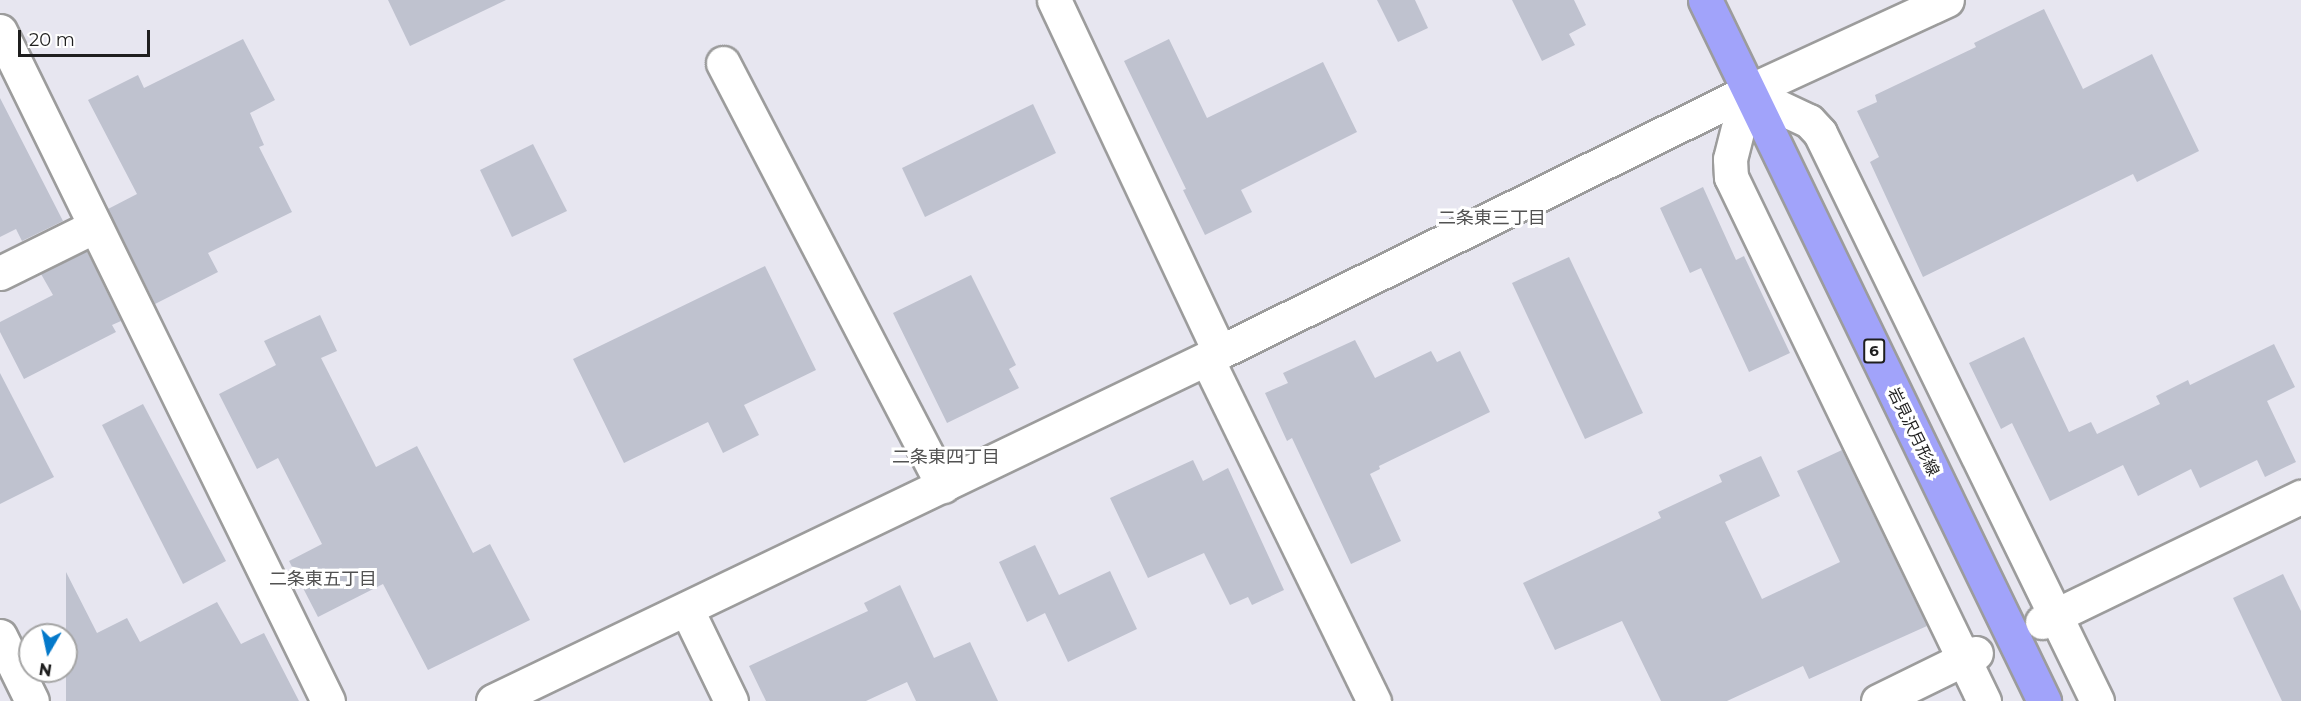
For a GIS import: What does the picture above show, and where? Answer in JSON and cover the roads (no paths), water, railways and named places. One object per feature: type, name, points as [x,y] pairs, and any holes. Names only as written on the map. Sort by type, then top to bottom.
[{"type":"main road","name":"岩見沢月形線","points":[[1705,0],[1747,92],[2044,701]]},
{"type":"street","points":[[1054,0],[1213,355],[1374,701]]},
{"type":"street","points":[[493,701],[687,610],[1213,355],[1747,92],[1947,0]]},
{"type":"street","points":[[0,30],[328,701]]},
{"type":"street","points":[[723,63],[943,486]]},
{"type":"street","points":[[1747,92],[1809,121],[1820,133],[2048,618],[2097,701]]},
{"type":"street","points":[[1747,92],[1730,159],[1731,177],[1970,656],[1984,701]]},
{"type":"street","points":[[0,273],[95,226]]},
{"type":"street","points":[[2048,618],[2301,497]]},
{"type":"street","points":[[687,610],[731,701]]},
{"type":"street","points":[[0,636],[32,701]]},
{"type":"street","points":[[1878,701],[1970,656]]},
{"type":"district","name":"二条東三丁目","points":[[1492,218]]},
{"type":"district","name":"二条東四丁目","points":[[946,457]]},
{"type":"district","name":"二条東五丁目","points":[[323,579]]}]
